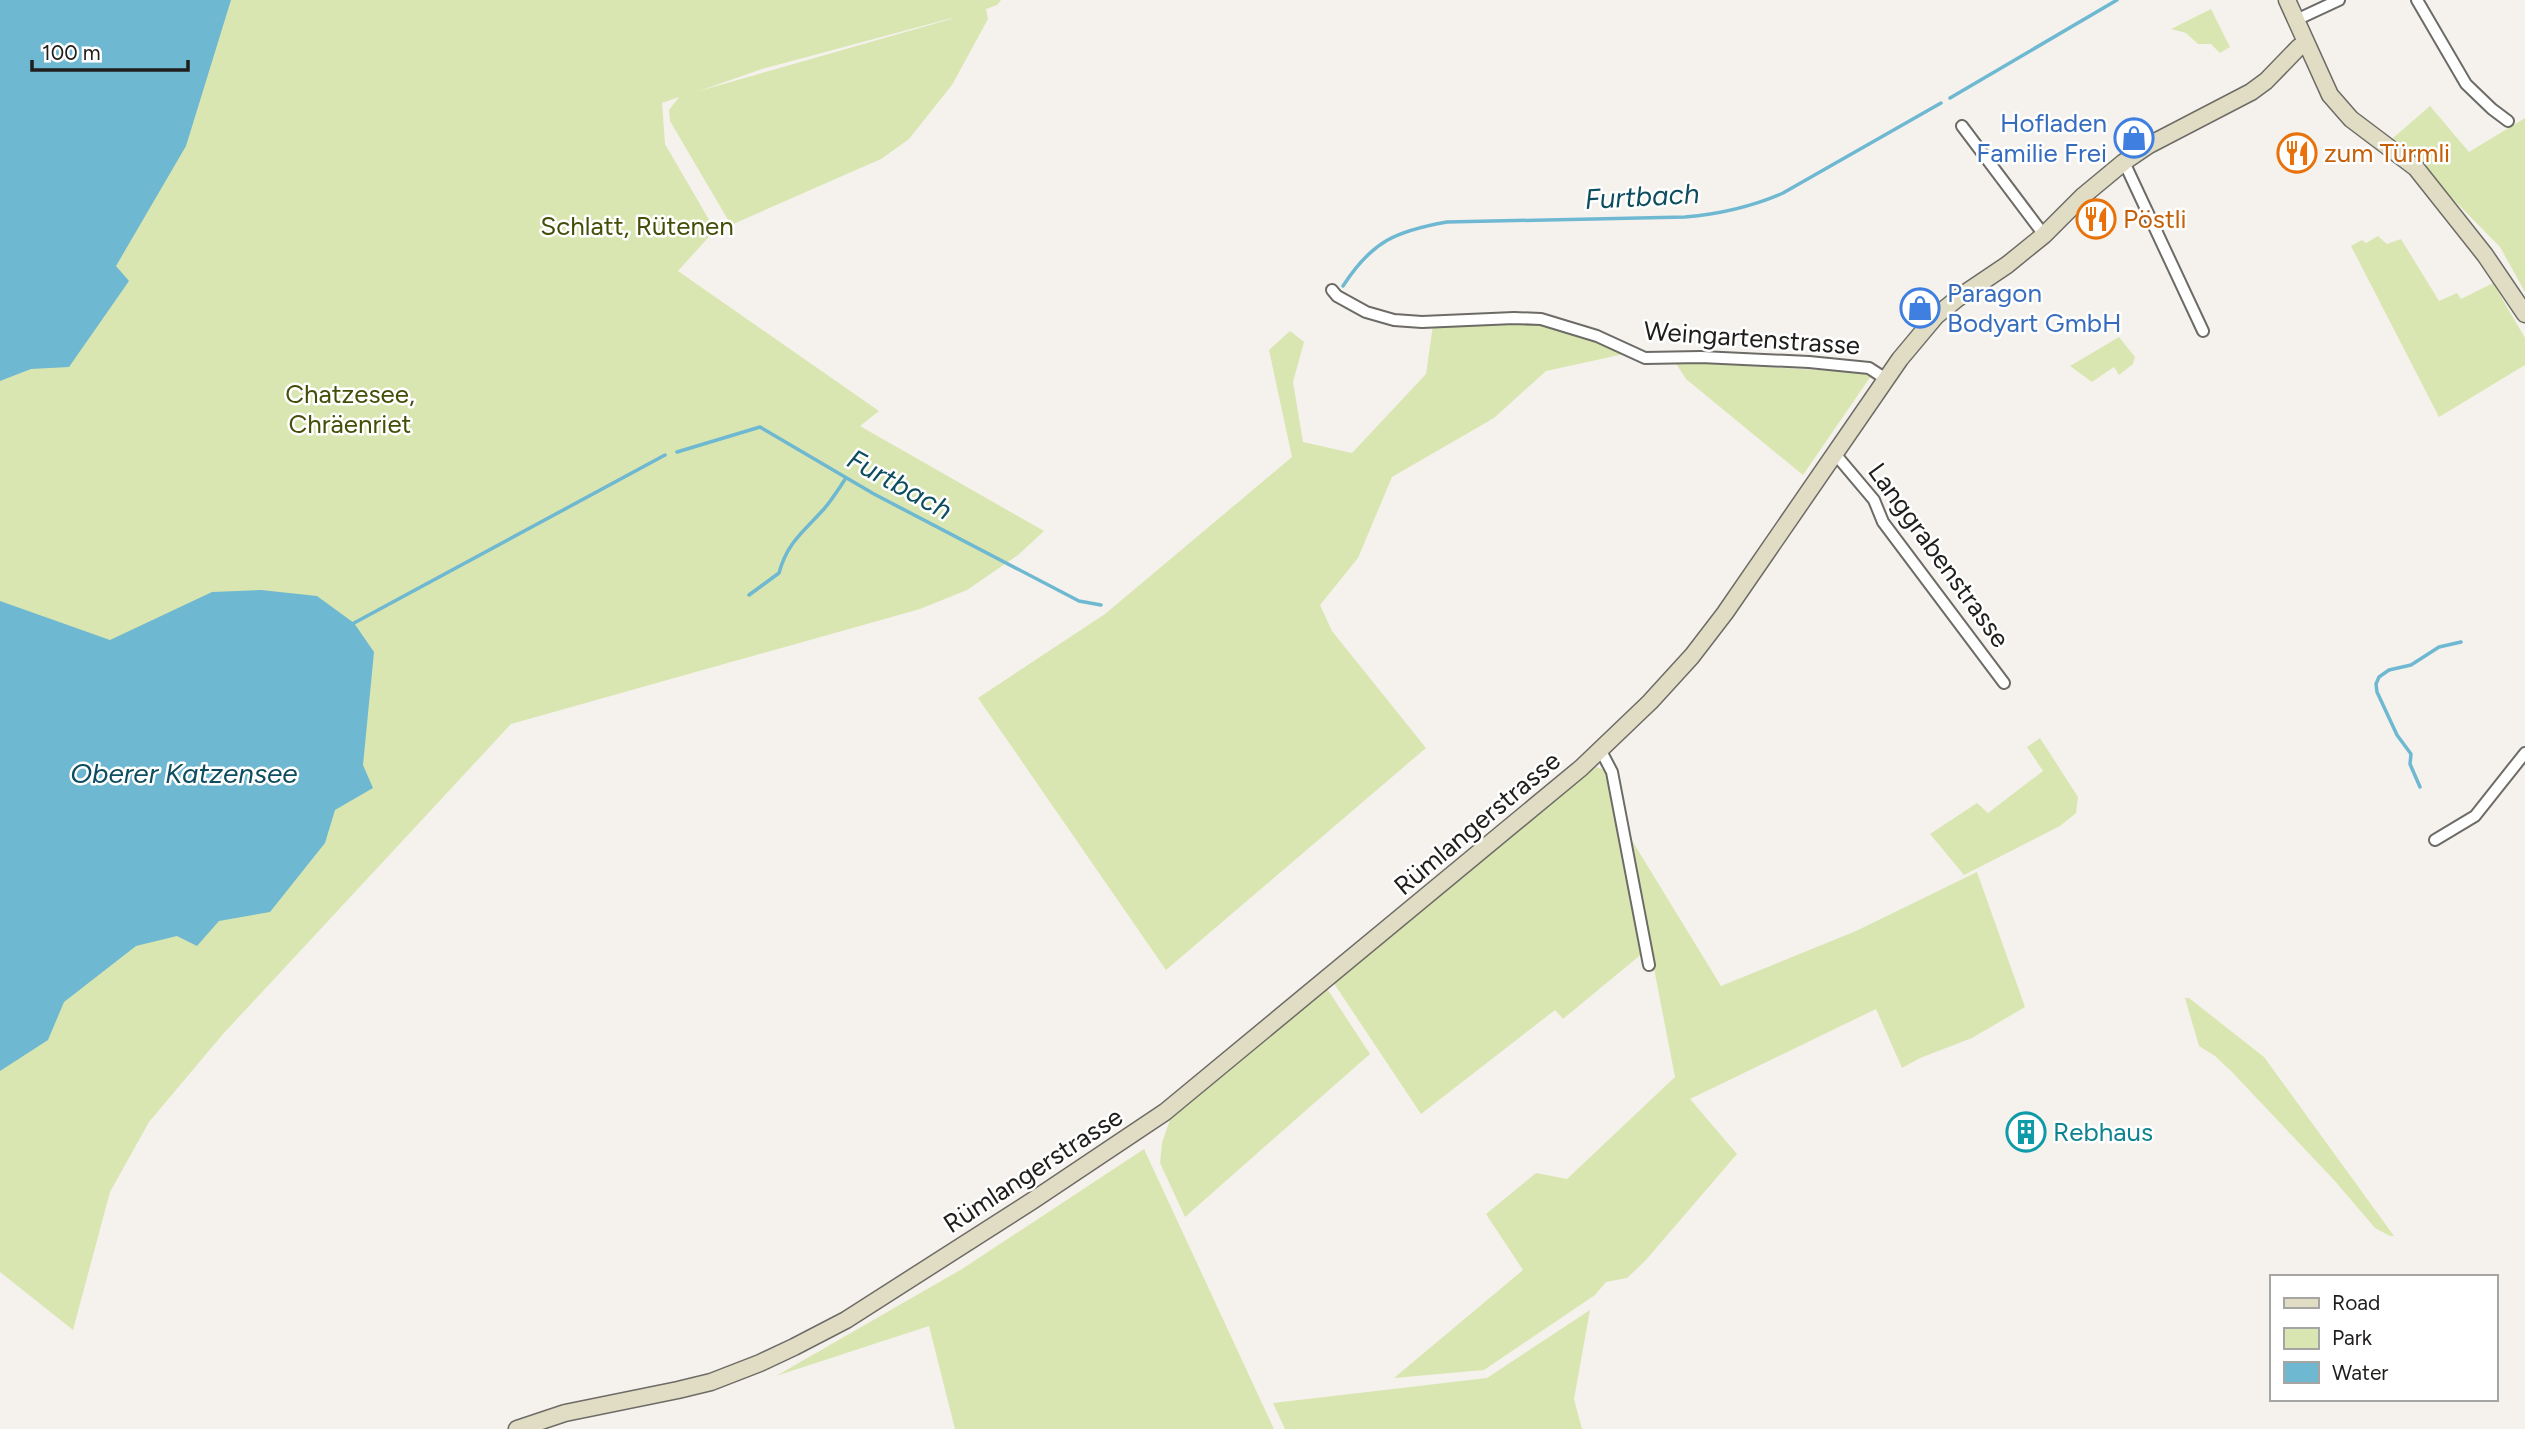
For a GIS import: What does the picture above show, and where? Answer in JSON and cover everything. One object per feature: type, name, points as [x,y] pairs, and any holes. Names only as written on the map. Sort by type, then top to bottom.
[{"type":"street","points":[[2287,0],[2330,95],[2351,119],[2416,168],[2485,255],[2525,314]]},
{"type":"street","points":[[2296,20],[2339,0]]},
{"type":"street","points":[[2417,0],[2425,9],[2466,84],[2508,121]]},
{"type":"street","name":"Rümlangerstrasse","points":[[517,1429],[565,1413],[678,1391],[711,1382],[760,1363],[846,1320],[1166,1112],[1601,751],[1650,702],[1692,656],[1836,455],[1886,379],[1914,340],[1936,316],[2007,265],[2124,162],[2149,145],[2250,92],[2266,81],[2299,47],[2306,44]]},
{"type":"street","points":[[1962,126],[2043,235]]},
{"type":"street","points":[[2124,162],[2203,331]]},
{"type":"street","name":"Weingartenstrasse","points":[[1332,290],[1337,296],[1366,312],[1394,320],[1541,319],[1597,336],[1646,358],[1701,357],[1809,362],[1869,368],[1886,379]]},
{"type":"street","name":"Langgrabenstrasse","points":[[1836,455],[1874,500],[1879,518],[2004,683]]},
{"type":"street","points":[[1601,751],[1612,772],[1649,965]]},
{"type":"street","points":[[2435,839],[2475,816],[2525,753]]},
{"type":"green space","name":"Chatzesee, Chräenriet","points":[[0,0],[1001,0],[997,5],[986,9],[988,19],[952,85],[909,139],[881,159],[731,225],[670,121],[669,110],[679,97],[662,103],[665,144],[715,230],[678,271],[879,411],[860,426],[1044,531],[1018,555],[967,590],[920,609],[511,724],[223,1034],[149,1122],[110,1192],[73,1330],[0,1272]],"holes":[[[951,19],[699,91],[762,69]]]},
{"type":"green space","points":[[2211,9],[2230,47],[2220,53],[2211,44],[2198,44],[2186,33],[2171,29]]},
{"type":"green space","points":[[2430,106],[2469,152],[2525,118],[2525,292],[2500,247],[2393,138]]},
{"type":"green space","points":[[2378,236],[2387,244],[2401,239],[2439,301],[2457,293],[2461,299],[2493,283],[2525,338],[2525,365],[2439,417],[2351,246],[2362,240],[2366,243]]},
{"type":"green space","points":[[1543,324],[1594,338],[1624,354],[1546,371],[1494,418],[1392,477],[1358,558],[1320,605],[1332,631],[1426,748],[1166,970],[978,698],[1105,614],[1292,457],[1269,350],[1290,331],[1304,342],[1293,382],[1303,442],[1352,453],[1426,374],[1433,325]]},
{"type":"green space","points":[[2119,337],[2135,357],[2133,364],[2119,375],[2114,367],[2092,382],[2070,366]]},
{"type":"green space","points":[[1675,362],[1873,373],[1803,475],[1686,379]]},
{"type":"green space","points":[[2040,738],[2078,797],[2076,813],[2060,826],[1964,875],[1930,834],[1977,803],[1988,813],[2043,771],[2027,747]]},
{"type":"green space","points":[[1594,766],[1607,771],[1644,952],[1563,1019],[1555,1010],[1421,1114],[1333,982]]},
{"type":"green space","points":[[1628,834],[1721,986],[1856,931],[1977,872],[2025,1007],[1972,1038],[1920,1058],[1902,1068],[1876,1009],[1690,1099],[1737,1154],[1645,1261],[1627,1278],[1606,1282],[1595,1295],[1484,1370],[1394,1378],[1523,1270],[1486,1214],[1536,1173],[1567,1179],[1675,1077]]},
{"type":"green space","points":[[1326,987],[1370,1054],[1185,1217],[1160,1163],[1162,1143],[1173,1111]]},
{"type":"green space","points":[[2185,998],[2189,998],[2264,1057],[2394,1236],[2375,1228],[2334,1180],[2232,1072],[2199,1046]]},
{"type":"green space","points":[[1144,1149],[1274,1429],[955,1429],[929,1326],[776,1376],[962,1269]]},
{"type":"green space","points":[[1590,1310],[1574,1399],[1582,1429],[1285,1429],[1273,1403],[1487,1378]]},
{"type":"water","points":[[0,0],[231,0],[186,146],[116,266],[129,281],[69,367],[31,369],[0,381]]},
{"type":"water","name":"Oberer Katzensee","points":[[261,590],[317,596],[354,623],[374,652],[363,765],[373,788],[335,810],[325,843],[270,912],[219,921],[197,946],[177,936],[136,946],[64,1002],[48,1040],[0,1071],[0,601],[110,640],[212,592]]},
{"type":"waterway","name":"Furtbach","points":[[1950,98],[2117,0]]},
{"type":"waterway","name":"Furtbach","points":[[1343,286],[1375,248],[1399,234],[1429,225],[1447,222],[1685,217],[1747,206],[1783,193],[1941,103]]},
{"type":"waterway","name":"Furtbach","points":[[677,452],[760,427],[874,494],[1079,601],[1101,605]]},
{"type":"waterway","name":"Furtbach","points":[[354,623],[665,455]]},
{"type":"waterway","points":[[749,595],[779,573],[791,546],[846,478]]},
{"type":"waterway","points":[[2420,787],[2410,764],[2411,754],[2397,735],[2377,692],[2376,684],[2379,677],[2389,670],[2411,665],[2439,647],[2461,642]]},
{"type":"place","name":"Hofladen Familie Frei","points":[[2134,138]]},
{"type":"place","name":"zum Türmli","points":[[2297,153]]},
{"type":"place","name":"Pöstli","points":[[2096,219]]},
{"type":"place","name":"Paragon Bodyart GmbH","points":[[1920,308]]},
{"type":"place","name":"Rebhaus","points":[[2026,1132]]},
{"type":"park label","name":"Schlatt, Rütenen","points":[[637,226]]}]
